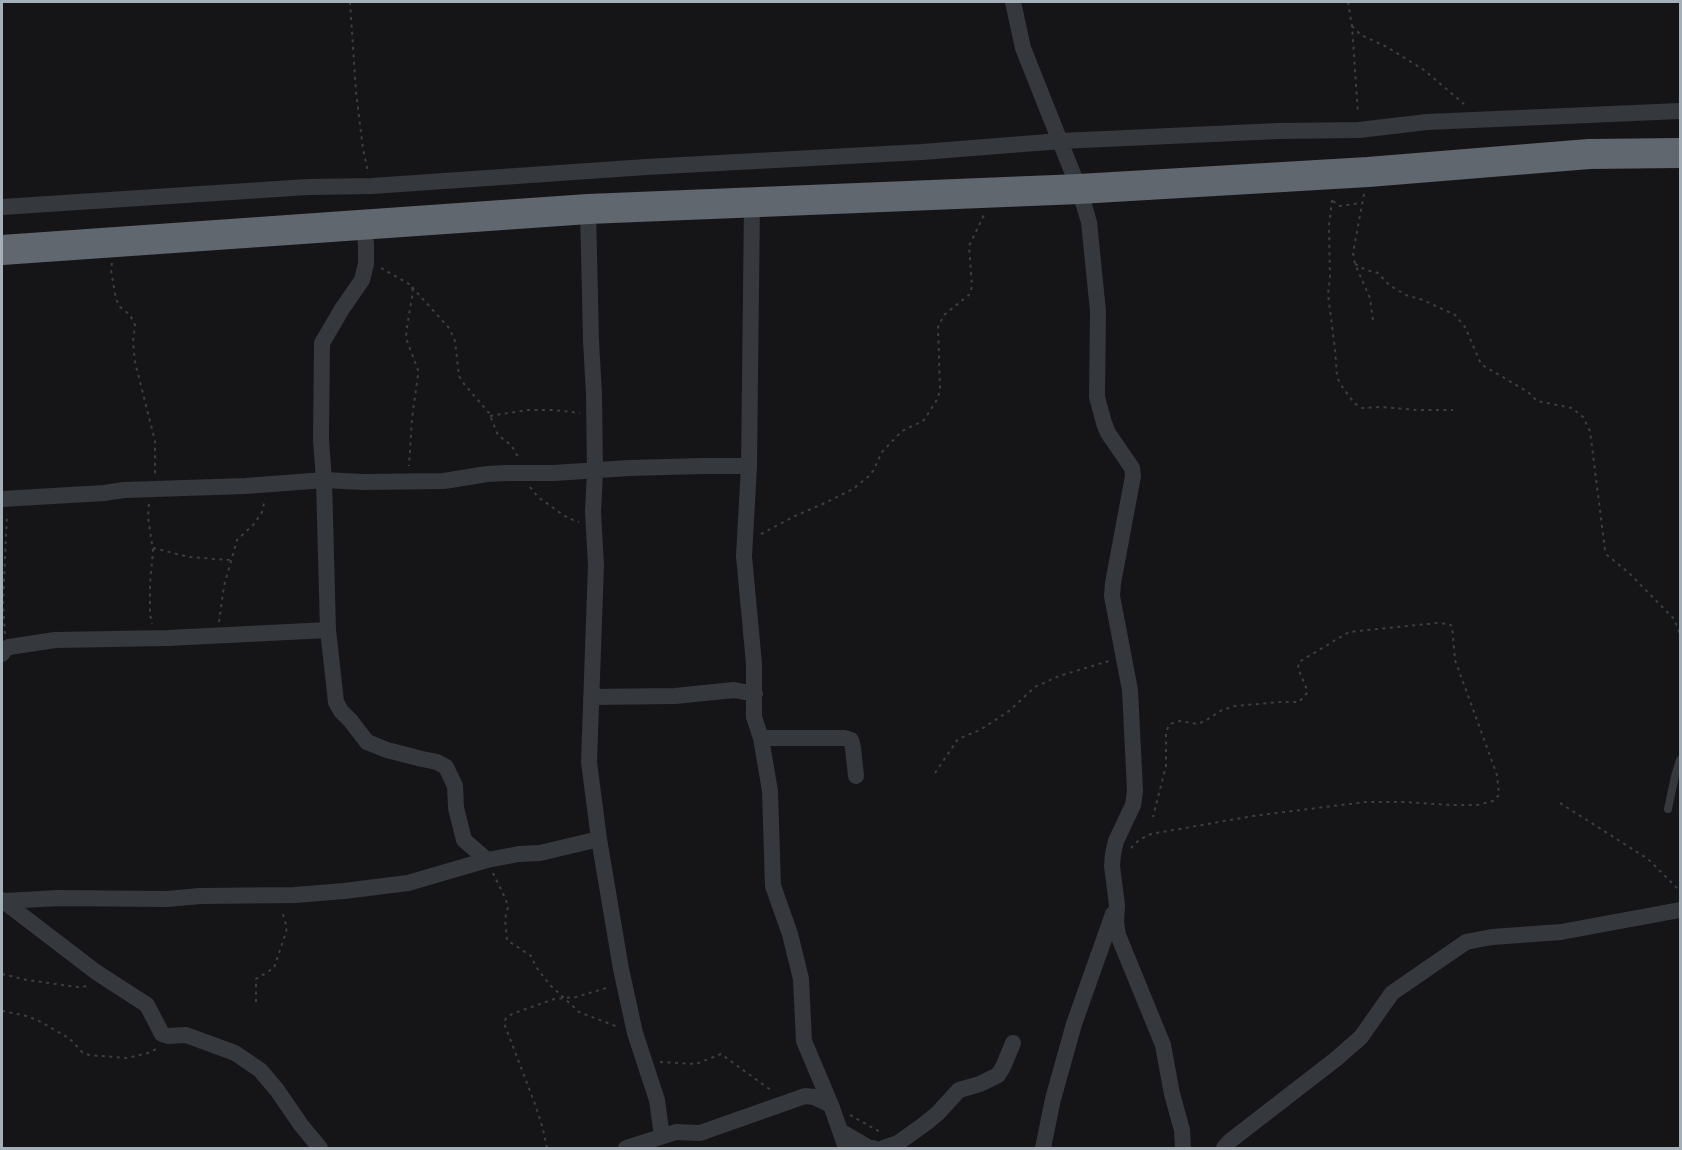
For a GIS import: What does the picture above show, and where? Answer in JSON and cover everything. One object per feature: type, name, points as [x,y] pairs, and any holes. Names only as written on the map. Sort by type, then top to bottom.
[{"type":"highway","points":[[2,250],[588,209],[1079,189],[1368,172],[1589,154],[1680,153]]},
{"type":"street","points":[[1013,2],[1023,48],[1079,189],[1092,233],[1098,311],[1097,397],[1108,433],[1132,468],[1134,476],[1112,591],[1130,690],[1135,791],[1133,805],[1116,841],[1113,854],[1116,922],[1118,935],[1163,1045],[1172,1094],[1182,1130],[1183,1149]]},
{"type":"street","points":[[2,207],[922,152],[1060,141],[1359,130],[1484,118],[1680,111]]},
{"type":"street","points":[[752,202],[749,466],[744,556],[753,646],[754,717],[770,791],[773,886],[790,934],[801,979],[804,1041],[831,1105],[846,1149]]},
{"type":"street","points":[[588,209],[595,472],[593,522],[596,565],[589,762],[599,839],[625,983],[635,1033],[657,1100],[662,1136]]},
{"type":"street","points":[[363,224],[366,259],[362,280],[322,343],[321,440],[328,630],[336,700],[340,711],[367,742],[387,750],[437,762],[446,767],[455,786],[456,808],[464,840],[487,860]]},
{"type":"street","points":[[5,499],[324,480],[444,481],[487,474],[749,466]]},
{"type":"street","points":[[4,651],[55,640],[168,638],[328,630]]},
{"type":"street","points":[[591,697],[675,696],[735,690],[755,694]]},
{"type":"street","points":[[760,738],[845,738],[852,743],[856,776]]},
{"type":"street","points":[[3,901],[58,898],[167,899],[200,896],[305,894],[408,883],[487,860],[540,853],[599,839]]},
{"type":"street","points":[[3,901],[112,983],[147,1005],[162,1034],[186,1035],[235,1053],[260,1070],[320,1149]]},
{"type":"street","points":[[1043,1149],[1053,1099],[1074,1024],[1117,905]]},
{"type":"street","points":[[1224,1149],[1230,1141],[1336,1059],[1361,1036],[1392,993],[1466,942],[1492,937],[1561,932],[1680,910]]},
{"type":"street","points":[[890,1146],[938,1113],[956,1091],[980,1084],[998,1075],[1013,1043]]},
{"type":"street","points":[[626,1149],[676,1132],[700,1132],[805,1096],[814,1097],[831,1105]]},
{"type":"street","points":[[840,1131],[873,1149]]},
{"type":"lane","points":[[1668,809],[1680,760]]},
{"type":"path","points":[[350,2],[356,92],[362,139],[372,186]]},
{"type":"path","points":[[1348,2],[1352,26],[1359,130]]},
{"type":"path","points":[[1352,26],[1362,35],[1387,47],[1424,70],[1450,94],[1484,118]]},
{"type":"path","points":[[1368,172],[1353,253],[1355,264],[1370,298],[1373,321]]},
{"type":"path","points":[[744,556],[762,533],[853,489],[869,476],[882,452],[902,431],[923,421],[926,417],[938,398],[940,388],[938,327],[944,315],[970,294],[972,286],[969,246],[984,216],[1002,192]]},
{"type":"path","points":[[1332,200],[1329,226],[1328,294],[1337,377],[1341,385],[1354,403],[1362,408],[1453,410]]},
{"type":"path","points":[[116,243],[111,270],[116,299],[120,307],[130,315],[135,325],[133,342],[135,362],[155,441],[155,471],[148,517],[153,548],[150,583],[152,623],[154,628],[168,638]]},
{"type":"path","points":[[366,259],[412,287],[449,328],[455,341],[459,376],[490,416],[498,435],[511,445],[534,493],[577,522],[593,522]]},
{"type":"path","points":[[1355,264],[1377,273],[1389,285],[1406,295],[1455,315],[1465,327],[1481,364],[1528,392],[1537,400],[1572,408],[1583,417],[1590,431],[1607,555],[1629,573],[1674,619],[1680,634]]},
{"type":"path","points":[[409,481],[412,418],[418,375],[406,338],[412,287]]},
{"type":"path","points":[[490,416],[527,410],[553,410],[594,415]]},
{"type":"path","points":[[218,634],[220,604],[237,540],[254,524],[261,512],[265,496],[273,484]]},
{"type":"path","points":[[4,651],[5,499]]},
{"type":"path","points":[[153,548],[189,557],[230,560]]},
{"type":"path","points":[[1112,867],[1139,840],[1151,834],[1253,816],[1365,802],[1450,806],[1477,805],[1493,801],[1499,795],[1497,775],[1455,660],[1452,626],[1437,623],[1349,632],[1299,662],[1298,668],[1307,690],[1299,702],[1235,706],[1222,710],[1205,722],[1197,724],[1180,721],[1170,724],[1166,730],[1166,766],[1153,817]]},
{"type":"path","points":[[935,773],[958,739],[980,730],[1009,711],[1035,687],[1059,676],[1123,657]]},
{"type":"path","points":[[1560,803],[1648,859],[1680,891]]},
{"type":"path","points":[[487,860],[508,907],[505,919],[507,940],[531,956],[549,985],[579,1012],[635,1033]]},
{"type":"path","points":[[256,1002],[256,979],[274,968],[287,928],[275,894]]},
{"type":"path","points":[[2,974],[76,987],[112,983]]},
{"type":"path","points":[[547,1149],[535,1104],[504,1023],[506,1018],[554,999],[576,997],[625,983]]},
{"type":"path","points":[[2,1011],[39,1021],[69,1038],[82,1052],[101,1058],[127,1058],[148,1053],[183,1035]]},
{"type":"path","points":[[645,1063],[696,1064],[721,1054],[770,1090],[776,1093],[805,1096]]},
{"type":"path","points":[[831,1105],[869,1125],[890,1146]]}]
